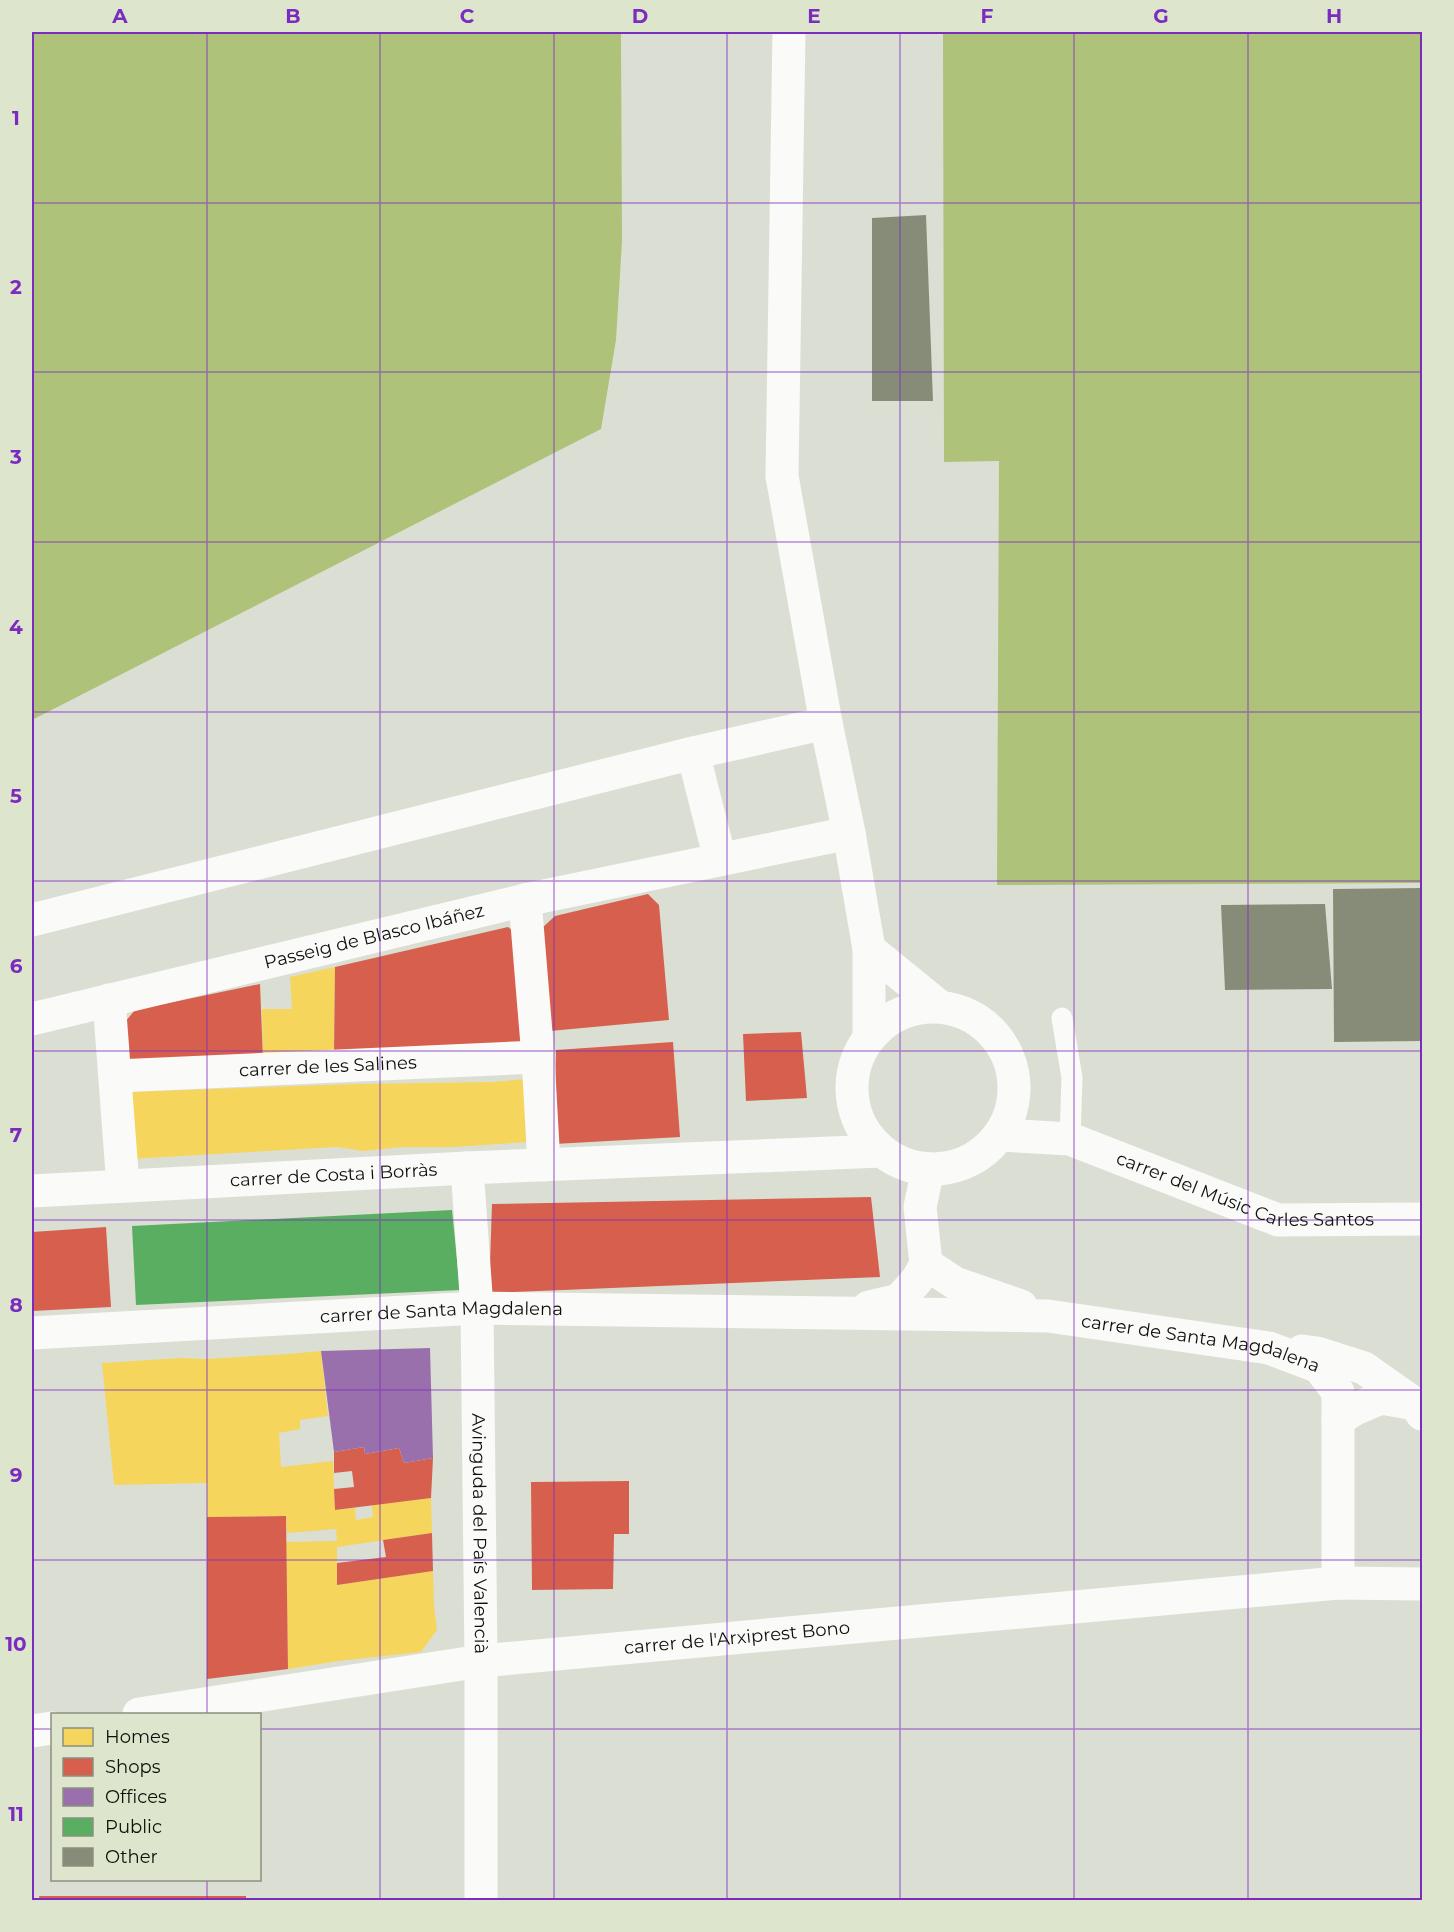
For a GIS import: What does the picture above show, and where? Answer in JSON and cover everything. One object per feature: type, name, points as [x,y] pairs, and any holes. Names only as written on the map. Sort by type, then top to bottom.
[{"type":"street","points":[[789,32],[782,476],[869,949],[869,1035]]},
{"type":"street","points":[[32,920],[693,753],[826,723]]},
{"type":"street","points":[[693,753],[720,859]]},
{"type":"street","name":"Passeig de Blasco Ibáñez","points":[[32,1019],[109,1000],[526,911],[720,859],[849,833]]},
{"type":"street","points":[[526,911],[544,1165]]},
{"type":"street","points":[[869,949],[939,1006]]},
{"type":"street","points":[[109,1000],[123,1186]]},
{"type":"street","points":[[924,1006],[939,1006],[961,1010],[990,1028],[1006,1052],[1016,1094],[1001,1135],[981,1155],[956,1167],[928,1169],[908,1167],[894,1161],[881,1150],[856,1117],[850,1089],[855,1061],[869,1035],[897,1014],[924,1006]]},
{"type":"street","name":"carrer de les Salines","points":[[116,1076],[538,1057]]},
{"type":"street","name":"carrer del Músic Carles Santos","points":[[1016,1094],[1070,1139]]},
{"type":"street","name":"carrer del Músic Carles Santos","points":[[1001,1135],[1070,1139],[1278,1220],[1422,1219]]},
{"type":"street","name":"carrer de Costa i Borràs","points":[[32,1191],[467,1168],[881,1150]]},
{"type":"street","name":"Avinguda del País Valencià","points":[[467,1168],[477,1308],[481,1900]]},
{"type":"street","points":[[926,1264],[920,1207],[928,1169]]},
{"type":"street","name":"carrer de Santa Magdalena","points":[[850,1312],[899,1300],[917,1280],[926,1264],[954,1283],[1048,1316]]},
{"type":"street","name":"carrer de Santa Magdalena","points":[[32,1332],[477,1308],[1048,1316],[1269,1348],[1319,1367],[1338,1406]]},
{"type":"street","points":[[1269,1348],[1317,1353],[1364,1368],[1419,1409]]},
{"type":"street","points":[[1338,1583],[1338,1406],[1355,1409],[1381,1398],[1419,1409]]},
{"type":"street","name":"carrer de l'Arxiprest Bono","points":[[145,1713],[481,1661],[1338,1583],[1422,1584]]},
{"type":"street","points":[[32,1731],[51,1728]]},
{"type":"lane","points":[[1062,1018],[1072,1077],[1070,1139]]},
{"type":"shaded area","points":[[32,32],[621,32],[622,241],[616,340],[601,429],[32,720]]},
{"type":"shaded area","points":[[943,32],[1422,32],[1422,883],[997,885],[999,461],[944,462]]},
{"type":"building: Homes","points":[[335,967],[334,1056],[263,1060],[262,1009],[292,1009],[290,977]]},
{"type":"building: Homes","points":[[526,1079],[528,1142],[453,1147],[403,1147],[363,1151],[337,1147],[130,1159],[127,1092],[492,1082]]},
{"type":"building: Homes","points":[[321,1351],[328,1416],[300,1420],[300,1429],[279,1433],[281,1467],[333,1461],[335,1510],[355,1508],[356,1520],[373,1517],[372,1505],[431,1498],[432,1533],[337,1547],[337,1585],[433,1571],[437,1630],[421,1652],[288,1669],[286,1542],[337,1541],[336,1529],[287,1533],[286,1516],[207,1517],[207,1483],[114,1485],[102,1363]]},
{"type":"building: Shops","points":[[648,894],[659,905],[669,1020],[550,1031],[542,928],[555,916]]},
{"type":"building: Shops","points":[[508,927],[516,933],[522,1045],[334,1056],[335,967]]},
{"type":"building: Shops","points":[[260,984],[263,1060],[122,1062],[120,1028],[135,1010]]},
{"type":"building: Shops","points":[[801,1032],[807,1098],[746,1101],[743,1034]]},
{"type":"building: Shops","points":[[673,1042],[680,1137],[554,1144],[556,1050]]},
{"type":"building: Shops","points":[[871,1197],[880,1277],[489,1293],[492,1204]]},
{"type":"building: Shops","points":[[106,1227],[111,1307],[32,1311],[32,1232]]},
{"type":"building: Shops","points":[[364,1447],[365,1454],[399,1448],[404,1463],[433,1458],[431,1498],[335,1510],[334,1489],[354,1487],[352,1471],[334,1473],[334,1452]]},
{"type":"building: Shops","points":[[629,1481],[629,1534],[614,1534],[613,1589],[532,1590],[531,1482]]},
{"type":"building: Shops","points":[[286,1516],[288,1669],[207,1679],[207,1517]]},
{"type":"building: Shops","points":[[432,1533],[433,1571],[337,1585],[337,1563],[386,1557],[383,1540]]},
{"type":"building: Shops","points":[[39,1896],[246,1896],[246,1900],[40,1900]]},
{"type":"building: Offices","points":[[430,1348],[433,1458],[404,1463],[399,1448],[365,1454],[364,1447],[334,1452],[321,1351]]},
{"type":"building: Public","points":[[452,1210],[460,1290],[136,1305],[132,1226]]},
{"type":"building: Other","points":[[926,215],[933,401],[872,401],[872,218]]},
{"type":"building: Other","points":[[1422,888],[1422,1041],[1334,1042],[1333,889]]},
{"type":"building: Other","points":[[1325,904],[1332,989],[1225,990],[1221,905]]}]
